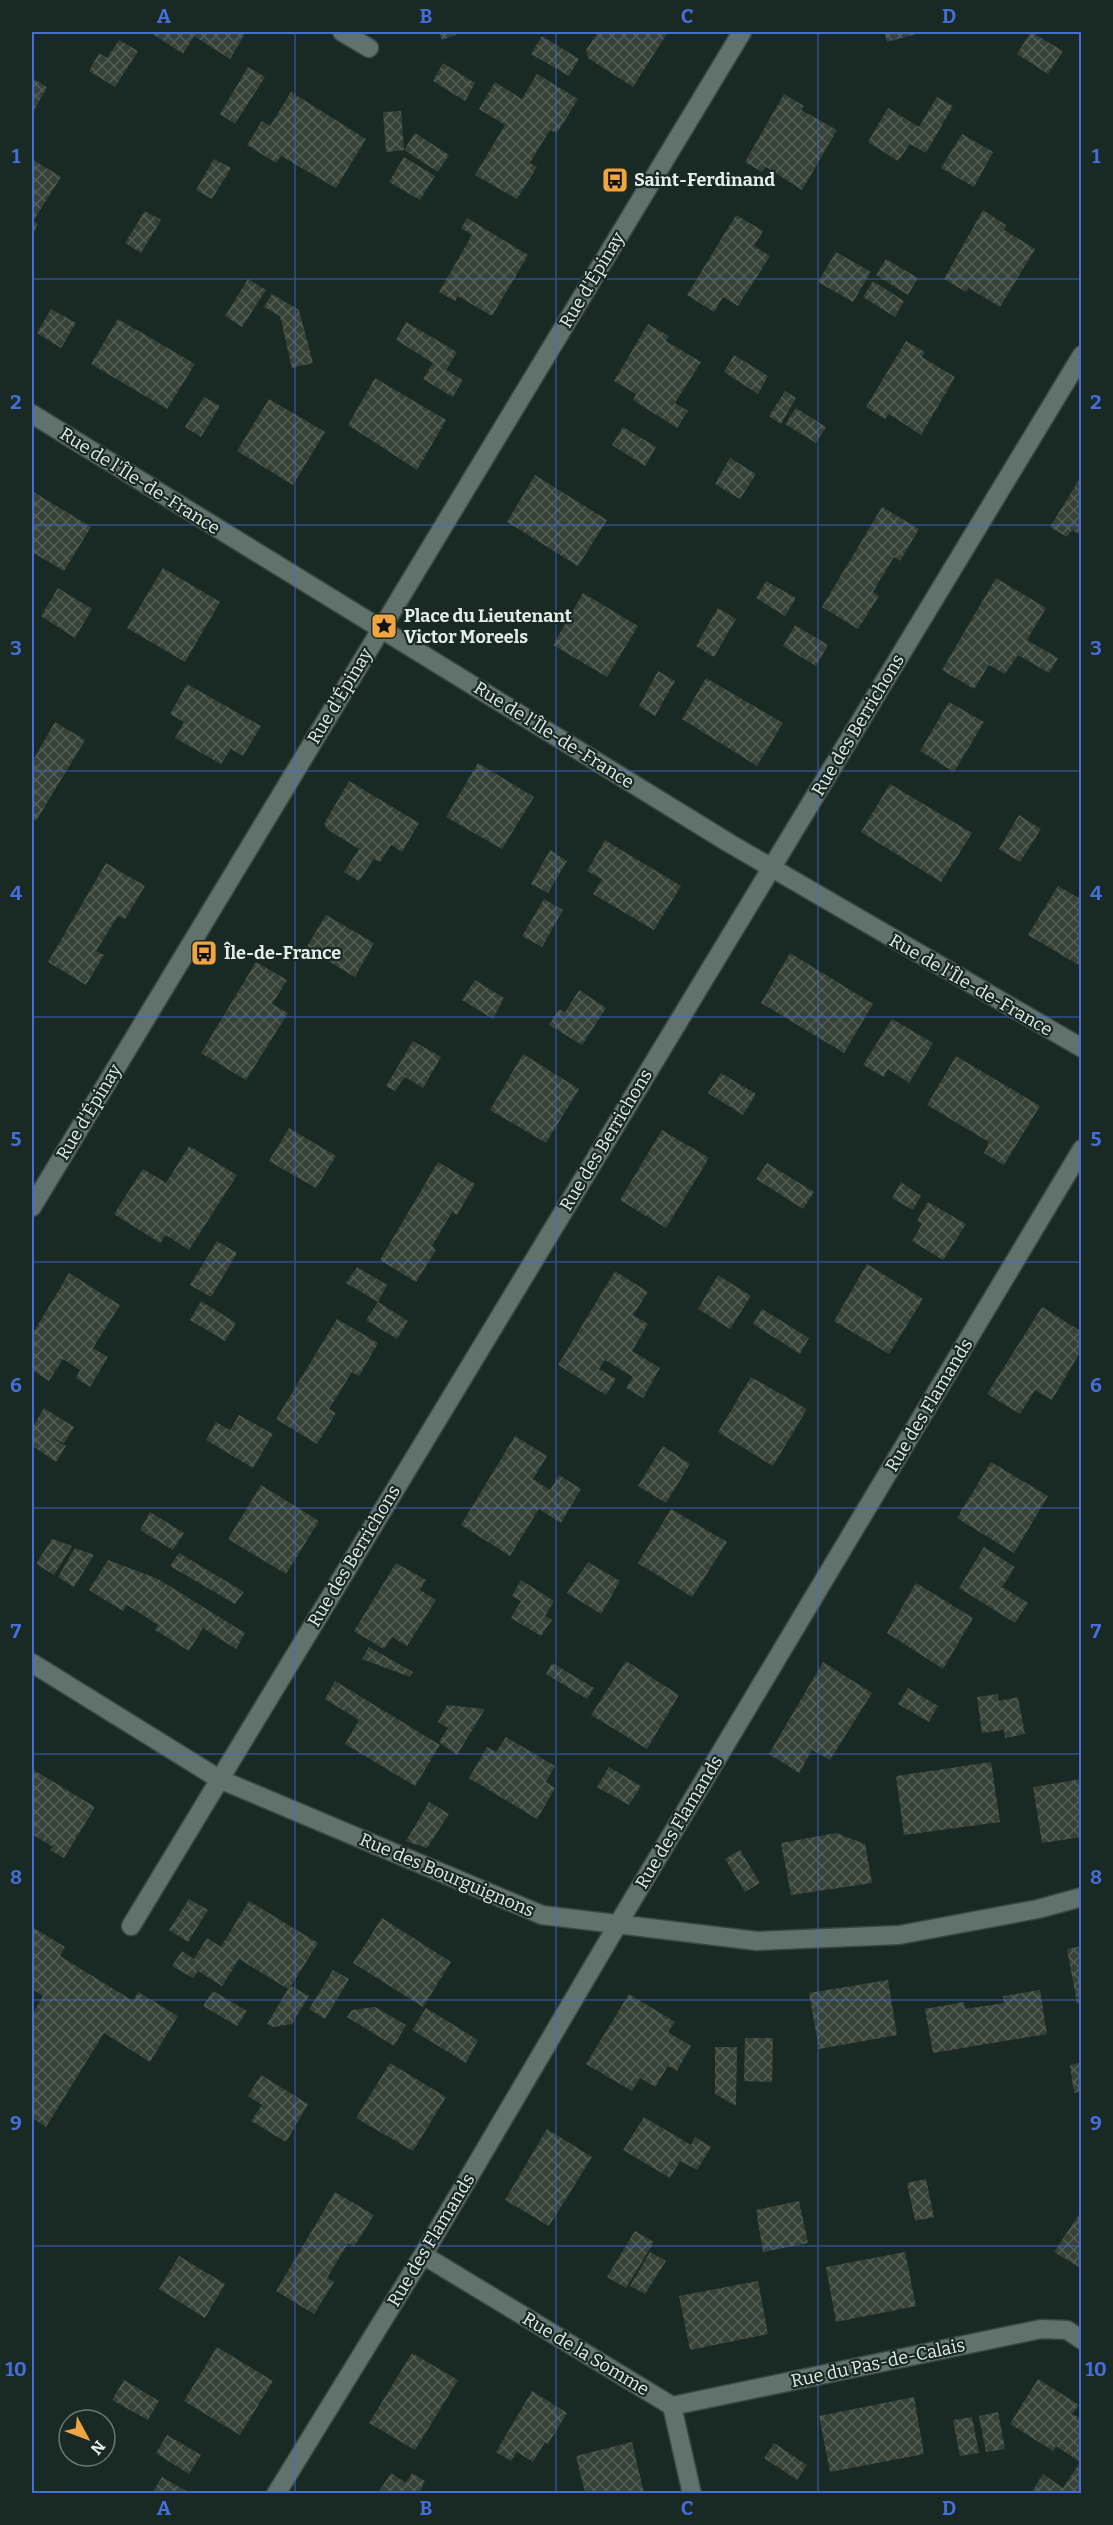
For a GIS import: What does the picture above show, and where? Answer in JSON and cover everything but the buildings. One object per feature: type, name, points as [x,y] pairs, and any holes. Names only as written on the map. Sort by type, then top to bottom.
[{"type":"street","points":[[342,32],[369,48]]},
{"type":"street","name":"Rue d'Épinay","points":[[32,1207],[742,32]]},
{"type":"street","name":"Rue des Berrichons","points":[[131,1926],[1082,355]]},
{"type":"street","name":"Rue de l'Île-de-France","points":[[32,414],[771,868],[1082,1048]]},
{"type":"street","name":"Rue des Flamands","points":[[276,2493],[423,2255],[618,1924],[1082,1149]]},
{"type":"street","name":"Rue des Bourguignons","points":[[32,1663],[219,1779],[543,1915],[757,1941],[899,1935],[1038,1909],[1082,1898]]},
{"type":"street","name":"Rue de la Somme","points":[[423,2255],[672,2406]]},
{"type":"street","name":"Rue du Pas-de-Calais","points":[[672,2406],[1041,2329],[1067,2330],[1082,2340]]},
{"type":"street","points":[[672,2406],[692,2493]]},
{"type":"place","name":"Saint-Ferdinand","points":[[615,180]]},
{"type":"place","name":"Place du Lieutenant Victor Moreels","points":[[384,626]]},
{"type":"place","name":"Île-de-France","points":[[204,953]]}]
